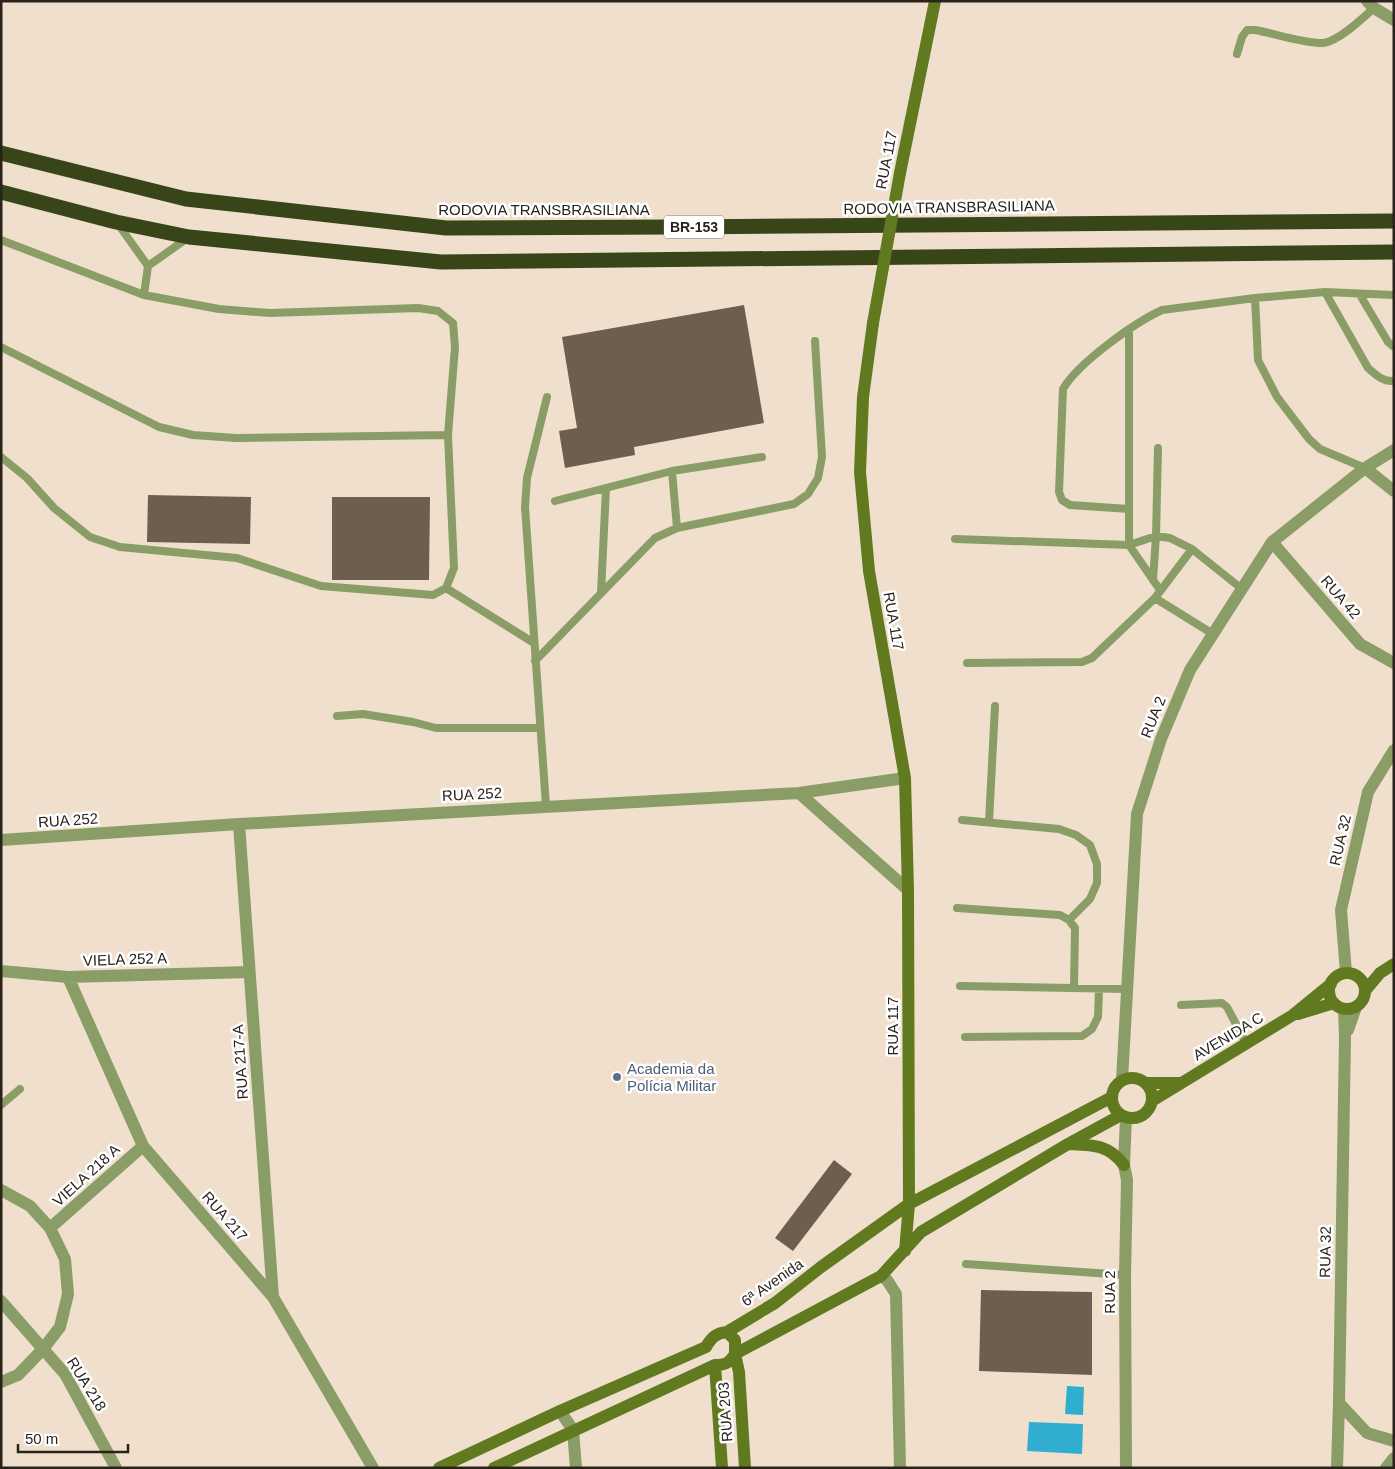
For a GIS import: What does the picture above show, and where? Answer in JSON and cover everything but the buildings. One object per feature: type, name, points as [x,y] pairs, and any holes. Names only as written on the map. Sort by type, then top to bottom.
[{"type":"highway","name":"RODOVIA TRANSBRASILIANA","points":[[1,153],[186,199],[446,228],[1394,221]]},
{"type":"highway","name":"BR-153","points":[[1,192],[116,222],[189,237],[441,262],[1394,252]]},
{"type":"street","name":"RUA 117","points":[[905,1251],[909,1204],[908,890],[905,778],[869,572],[860,472],[863,396],[873,323],[900,173],[935,1]]},
{"type":"street","points":[[1371,5],[1394,20]]},
{"type":"street","name":"RUA 2","points":[[1122,1080],[1137,814],[1161,739],[1190,670],[1272,542],[1365,468],[1394,450]]},
{"type":"street","points":[[1365,468],[1394,491]]},
{"type":"street","name":"RUA 42","points":[[1272,542],[1360,644],[1394,663]]},
{"type":"street","name":"RUA 32","points":[[1351,974],[1341,910],[1368,792],[1394,750]]},
{"type":"street","name":"RUA 252","points":[[1,840],[239,824],[798,793],[905,778]]},
{"type":"street","points":[[798,793],[908,890]]},
{"type":"street","name":"RUA 217-A","points":[[239,824],[273,1297]]},
{"type":"street","points":[[1380,973],[1336,976],[1331,984],[1330,998],[1345,1006],[1361,1003],[1365,991],[1380,973],[1394,964]]},
{"type":"street","name":"VIELA 252 A","points":[[1,971],[68,977],[250,972]]},
{"type":"street","points":[[1351,974],[1363,982],[1365,991]]},
{"type":"street","name":"RUA 217","points":[[68,977],[143,1146],[273,1297],[373,1468]]},
{"type":"street","name":"AVENIDA C","points":[[1152,1101],[1293,1015],[1331,984]]},
{"type":"street","name":"RUA 32","points":[[1336,1468],[1339,1403],[1345,1006]]},
{"type":"street","name":"AVENIDA C","points":[[1293,1015],[1345,1006]]},
{"type":"street","points":[[735,1354],[881,1276],[921,1232],[1068,1144],[1123,1116],[1136,1118],[1146,1113],[1152,1101],[1151,1092],[1146,1083],[1135,1078],[1122,1080],[1113,1090],[1114,1107],[1123,1116]]},
{"type":"street","name":"AVENIDA C","points":[[1146,1083],[1180,1083]]},
{"type":"street","name":"6ª Avenida","points":[[439,1468],[560,1411],[706,1347],[719,1333],[727,1332],[775,1303],[821,1267],[909,1204],[1112,1097]]},
{"type":"street","name":"RUA 2","points":[[1123,1116],[1124,1165],[1127,1180],[1125,1275],[1126,1468]]},
{"type":"street","points":[[1068,1144],[1095,1145],[1116,1154],[1124,1165]]},
{"type":"street","name":"VIELA 218 A","points":[[50,1228],[143,1146]]},
{"type":"street","name":"VIELA 218 A","points":[[1,1190],[30,1206],[50,1228],[65,1259],[68,1294],[60,1327],[43,1349],[18,1375],[1,1382]]},
{"type":"street","points":[[909,1204],[921,1232]]},
{"type":"street","points":[[881,1276],[887,1280],[896,1294],[900,1468]]},
{"type":"street","name":"RUA 218","points":[[1,1300],[65,1374],[116,1468]]},
{"type":"street","points":[[494,1468],[716,1365],[726,1365],[735,1354],[735,1340],[727,1332]]},
{"type":"street","points":[[706,1347],[708,1356],[716,1365]]},
{"type":"street","name":"RUA 203","points":[[735,1354],[745,1468]]},
{"type":"street","name":"RUA 203","points":[[716,1365],[722,1468]]},
{"type":"street","points":[[1339,1403],[1366,1432],[1394,1440]]},
{"type":"street","points":[[560,1411],[573,1430],[576,1468]]},
{"type":"street","points":[[1386,1468],[1394,1458]]},
{"type":"lane","points":[[1237,54],[1242,37],[1247,30],[1325,43],[1350,29],[1371,5]]},
{"type":"lane","points":[[116,222],[148,266],[144,295]]},
{"type":"lane","points":[[148,266],[189,237]]},
{"type":"lane","points":[[1,240],[144,295],[219,309],[270,313],[418,308],[438,311],[453,323],[455,347],[448,435],[454,568],[446,588],[433,595],[321,586],[237,558],[120,547],[90,537],[54,508],[27,478],[1,457]]},
{"type":"lane","points":[[1325,292],[1368,368],[1376,376],[1388,382],[1394,381]]},
{"type":"lane","points":[[1129,509],[1070,504],[1062,500],[1059,492],[1063,389],[1069,379],[1088,361],[1129,329],[1162,310],[1255,298],[1325,292],[1394,295]]},
{"type":"lane","points":[[1360,295],[1388,342],[1394,347]]},
{"type":"lane","points":[[1255,298],[1258,360],[1277,397],[1309,439],[1320,448],[1365,468]]},
{"type":"lane","points":[[1129,329],[1129,545],[1160,590]]},
{"type":"lane","points":[[535,661],[656,538],[678,528],[794,504],[808,494],[818,478],[822,457],[815,341]]},
{"type":"lane","points":[[1,347],[159,427],[193,434],[236,438],[448,435]]},
{"type":"lane","points":[[546,397],[527,478],[525,508],[546,806]]},
{"type":"lane","points":[[1153,580],[1158,448]]},
{"type":"lane","points":[[555,501],[672,470],[762,457]]},
{"type":"lane","points":[[672,470],[678,528]]},
{"type":"lane","points":[[601,593],[606,488]]},
{"type":"lane","points":[[956,540],[1129,545],[1156,536],[1170,538],[1192,549],[1242,589]]},
{"type":"lane","points":[[967,662],[1082,662],[1092,658],[1155,598],[1192,549]]},
{"type":"lane","points":[[446,588],[534,643]]},
{"type":"lane","points":[[1155,598],[1213,634]]},
{"type":"lane","points":[[989,822],[995,706]]},
{"type":"lane","points":[[338,716],[363,714],[413,722],[436,728],[540,728]]},
{"type":"lane","points":[[962,820],[1059,830],[1076,834],[1090,845],[1097,864],[1097,883],[1090,899],[1069,920]]},
{"type":"lane","points":[[957,908],[1060,915],[1069,920],[1075,928],[1074,988]]},
{"type":"lane","points":[[960,986],[1127,990]]},
{"type":"lane","points":[[965,1037],[1082,1036],[1092,1029],[1098,1018],[1099,989]]},
{"type":"lane","points":[[1181,1005],[1222,1003],[1227,1008],[1246,1045]]},
{"type":"lane","points":[[1,1105],[20,1089]]},
{"type":"lane","points":[[966,1264],[1125,1275]]},
{"type":"water","points":[[1067,1386],[1084,1387],[1083,1415],[1065,1414]]},
{"type":"water","points":[[1029,1422],[1083,1424],[1082,1454],[1027,1451]]},
{"type":"place","name":"Academia da Polícia Militar","points":[[617,1077]]}]
